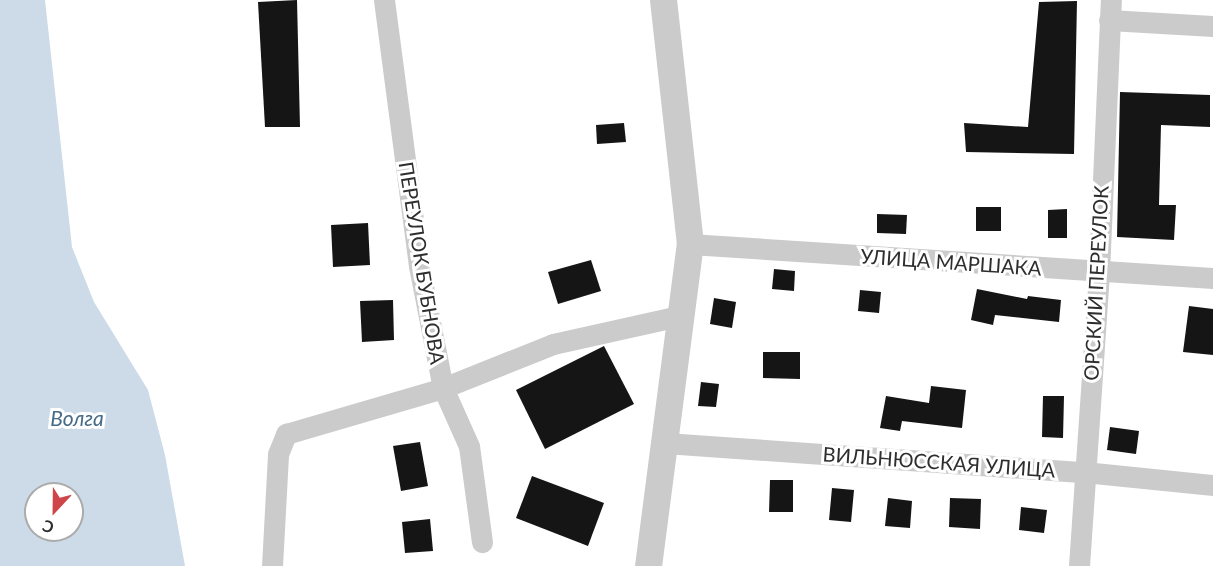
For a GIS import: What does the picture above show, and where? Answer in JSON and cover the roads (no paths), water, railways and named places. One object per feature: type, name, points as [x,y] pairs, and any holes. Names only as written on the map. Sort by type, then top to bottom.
[{"type":"street","name":"ПЕРЕУЛОК БУБНОВА","points":[[384,0],[419,266],[443,388],[553,344],[679,316]]},
{"type":"street","points":[[648,566],[690,244],[667,68],[663,0]]},
{"type":"street","points":[[1110,10],[1213,26]]},
{"type":"street","name":"ОРСКИЙ ПЕРЕУЛОК","points":[[1079,566],[1099,272],[1110,10]]},
{"type":"street","name":"УЛИЦА МАРШАКА","points":[[690,244],[1213,278]]},
{"type":"street","points":[[272,566],[278,454],[286,434],[443,388],[469,446],[483,542]]},
{"type":"street","name":"ВИЛЬНЮССКАЯ УЛИЦА","points":[[665,443],[1084,472],[1213,485]]},
{"type":"water","name":"Волга","points":[[0,0],[45,0],[72,247],[94,302],[148,390],[165,455],[185,566],[0,566]]}]
